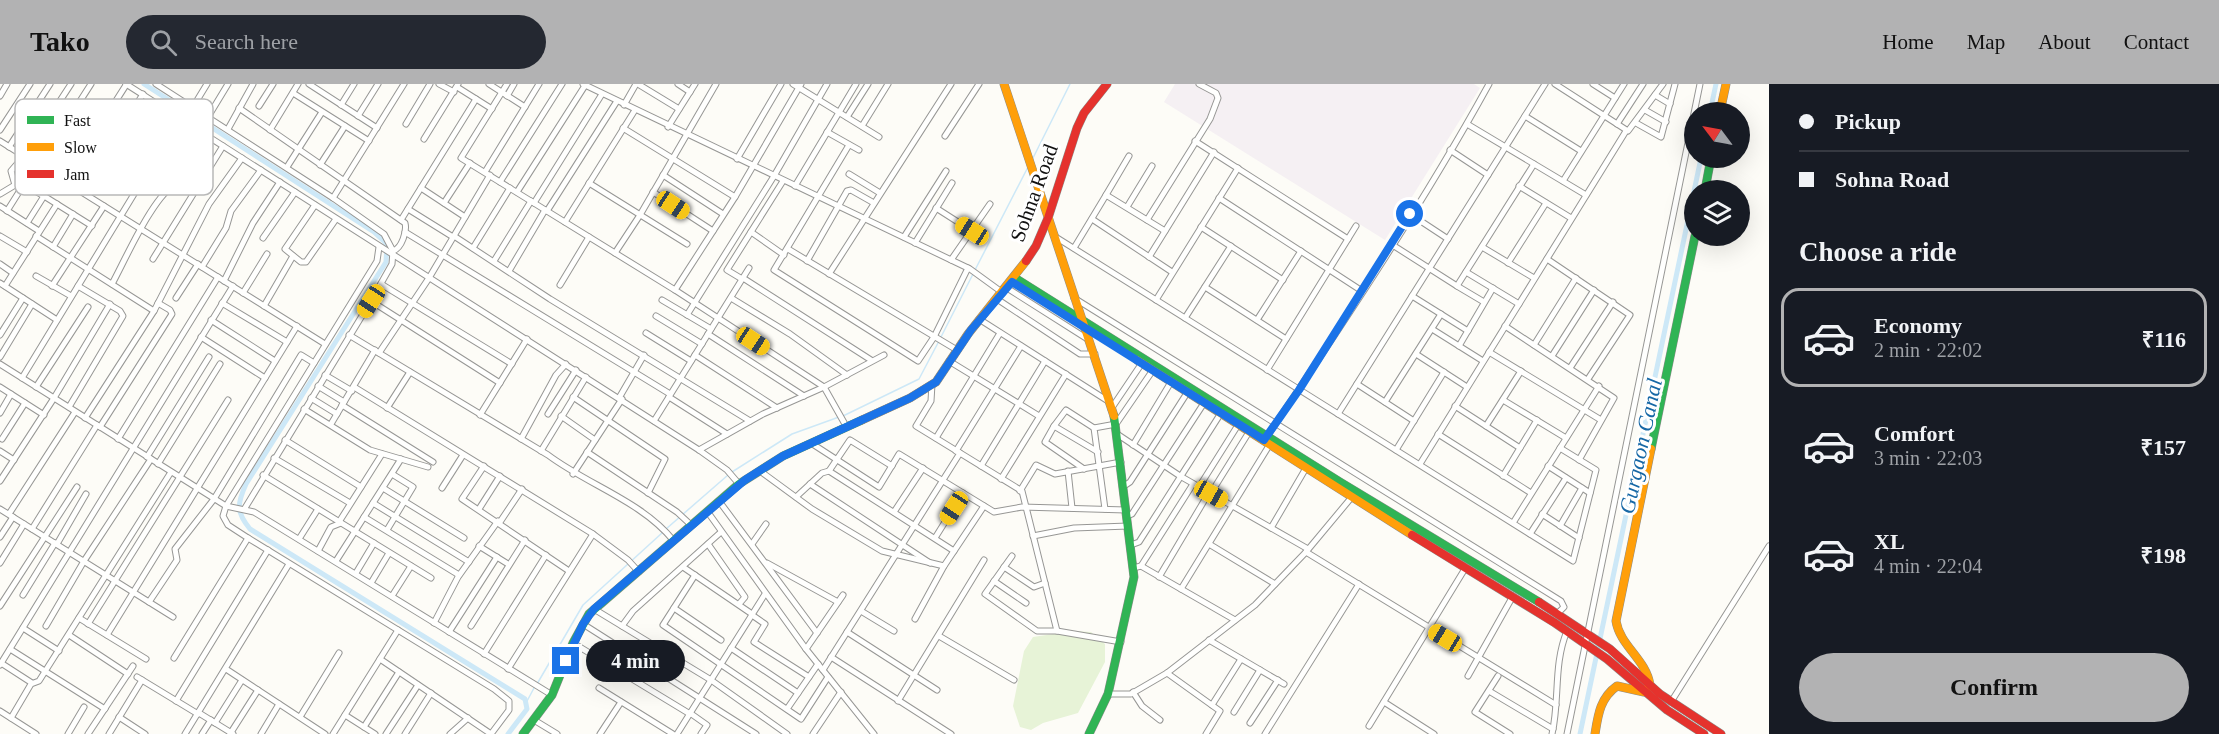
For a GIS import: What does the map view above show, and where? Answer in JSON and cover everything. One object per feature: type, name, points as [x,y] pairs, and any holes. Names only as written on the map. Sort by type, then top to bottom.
[{"type":"street","points":[[0,96],[7,84]]},
{"type":"street","points":[[20,99],[30,84]]},
{"type":"street","points":[[40,99],[50,84]]},
{"type":"street","points":[[61,99],[71,84]]},
{"type":"street","points":[[81,99],[91,84]]},
{"type":"street","points":[[117,99],[126,84],[151,99]]},
{"type":"street","points":[[156,84],[180,99]]},
{"type":"street","points":[[198,99],[207,84]]},
{"type":"street","points":[[213,109],[228,84]]},
{"type":"street","points":[[228,129],[253,84]]},
{"type":"street","points":[[259,106],[273,84]]},
{"type":"street","points":[[270,130],[298,84]]},
{"type":"street","points":[[310,84],[376,128]]},
{"type":"street","points":[[341,105],[354,84]]},
{"type":"street","points":[[358,116],[378,84]]},
{"type":"street","points":[[333,198],[404,84]]},
{"type":"street","points":[[406,123],[430,84]]},
{"type":"street","points":[[439,84],[456,88],[492,109]]},
{"type":"street","points":[[489,84],[525,107]]},
{"type":"street","points":[[505,94],[507,84]]},
{"type":"street","points":[[514,84],[492,109],[461,157],[675,290],[824,387],[842,415],[846,426]]},
{"type":"street","points":[[331,424],[352,389],[429,278],[539,84]]},
{"type":"street","points":[[500,182],[562,84]]},
{"type":"street","points":[[517,192],[585,84],[668,127],[1080,321],[1267,440],[1558,613],[1606,646],[1671,702],[1721,734]]},
{"type":"street","points":[[624,105],[637,84],[678,109]]},
{"type":"street","points":[[678,84],[690,92]]},
{"type":"street","points":[[668,127],[695,84]]},
{"type":"street","points":[[615,253],[640,215],[716,84]]},
{"type":"street","points":[[736,159],[781,84]]},
{"type":"street","points":[[793,84],[800,86],[879,137]]},
{"type":"street","points":[[687,315],[774,176],[827,84]]},
{"type":"street","points":[[795,186],[856,84]]},
{"type":"street","points":[[847,117],[868,84]]},
{"type":"street","points":[[862,126],[888,84]]},
{"type":"street","points":[[830,274],[951,84]]},
{"type":"street","points":[[945,136],[979,84]]},
{"type":"street","points":[[1004,84],[1080,321],[1095,354],[1116,424],[1128,526],[1137,567]]},
{"type":"street","name":"Sohna Road","points":[[523,734],[552,696],[573,643],[594,609],[639,573],[706,511],[739,484],[811,442],[910,398],[932,384],[980,319],[1007,288],[1036,246],[1048,218],[1084,112],[1107,84]]},
{"type":"street","points":[[1147,220],[1210,118],[1218,98],[1216,93],[1199,84]]},
{"type":"street","points":[[1338,414],[1545,84]]},
{"type":"street","points":[[1555,84],[1630,131],[1663,84]]},
{"type":"street","points":[[1593,84],[1600,86],[1615,98]]},
{"type":"street","points":[[1563,181],[1624,84]]},
{"type":"street","points":[[1617,124],[1643,84]]},
{"type":"street","points":[[1636,123],[1660,138],[1675,84]]},
{"type":"street","points":[[1567,734],[1588,647],[1700,84]]},
{"type":"street","points":[[1722,102],[1726,84]]},
{"type":"street","points":[[1181,589],[1232,506],[1275,424],[1299,390],[1467,124],[1487,85]]},
{"type":"street","points":[[675,290],[735,197],[800,86]]},
{"type":"street","points":[[424,139],[456,88]]},
{"type":"street","points":[[293,93],[369,141]]},
{"type":"street","points":[[140,99],[143,94]]},
{"type":"street","points":[[494,261],[603,94]]},
{"type":"street","points":[[1655,95],[1670,104]]},
{"type":"street","points":[[401,220],[476,99]]},
{"type":"street","points":[[509,270],[617,101]]},
{"type":"street","points":[[0,130],[15,107]]},
{"type":"street","points":[[239,108],[405,223],[405,232],[381,284],[244,508]]},
{"type":"street","points":[[565,222],[635,110]]},
{"type":"street","points":[[1645,110],[1666,122]]},
{"type":"street","points":[[287,167],[322,112]]},
{"type":"street","points":[[1525,116],[1581,151]]},
{"type":"street","points":[[213,120],[287,167],[384,234],[393,254]]},
{"type":"street","points":[[1467,124],[1586,195]]},
{"type":"street","points":[[320,165],[345,126]]},
{"type":"street","points":[[623,128],[735,197]]},
{"type":"street","points":[[1420,464],[1626,130]]},
{"type":"street","points":[[827,132],[858,150]]},
{"type":"street","points":[[9,147],[15,138]]},
{"type":"street","points":[[213,139],[380,248],[393,254],[654,420],[727,470],[739,484]]},
{"type":"street","points":[[0,141],[15,151]]},
{"type":"street","points":[[1196,141],[1348,239]]},
{"type":"street","points":[[849,145],[774,270],[918,362],[938,339],[971,270]]},
{"type":"street","points":[[213,162],[223,146]]},
{"type":"street","points":[[1450,150],[1488,175]]},
{"type":"street","points":[[1149,257],[1214,152]]},
{"type":"street","points":[[1074,248],[1129,156]]},
{"type":"street","points":[[85,418],[154,311],[208,206],[242,158]]},
{"type":"street","points":[[444,203],[470,163]]},
{"type":"street","points":[[1457,286],[1534,164]]},
{"type":"street","points":[[0,194],[13,187],[15,180],[10,172],[15,166]]},
{"type":"street","points":[[1127,207],[1152,166]]},
{"type":"street","points":[[1156,300],[1239,168]]},
{"type":"street","points":[[176,298],[226,228],[231,211],[261,170]]},
{"type":"street","points":[[903,237],[946,171]]},
{"type":"street","points":[[849,174],[880,193]]},
{"type":"street","points":[[663,175],[723,214]]},
{"type":"street","points":[[783,181],[727,270],[871,360]]},
{"type":"street","points":[[118,439],[221,279],[280,182]]},
{"type":"street","points":[[589,183],[687,244]]},
{"type":"street","points":[[915,243],[952,183]]},
{"type":"street","points":[[1519,186],[1571,218]]},
{"type":"street","points":[[421,188],[465,217]]},
{"type":"street","points":[[473,248],[510,188]]},
{"type":"street","points":[[807,261],[849,190],[874,203]]},
{"type":"street","points":[[263,238],[295,192]]},
{"type":"street","points":[[653,192],[713,231]]},
{"type":"street","points":[[7,211],[17,195]]},
{"type":"street","points":[[87,195],[326,344]]},
{"type":"street","points":[[22,378],[134,195]]},
{"type":"street","points":[[112,284],[151,211],[162,195]]},
{"type":"street","points":[[153,259],[192,195]]},
{"type":"street","points":[[1106,195],[1165,231]]},
{"type":"street","points":[[27,223],[44,196],[92,226]]},
{"type":"street","points":[[1219,198],[1362,291]]},
{"type":"street","points":[[1508,263],[1546,203]]},
{"type":"street","points":[[57,204],[13,273],[2,285],[57,320]]},
{"type":"street","points":[[951,260],[990,204]]},
{"type":"street","points":[[315,205],[285,249],[292,256],[303,263],[306,261],[336,219]]},
{"type":"street","points":[[0,206],[27,223],[53,247],[154,311]]},
{"type":"street","points":[[52,286],[104,206]]},
{"type":"street","points":[[936,208],[972,231]]},
{"type":"street","points":[[408,209],[750,421]]},
{"type":"street","points":[[53,247],[73,214]]},
{"type":"street","points":[[1410,214],[1448,239]]},
{"type":"street","points":[[1092,219],[1172,272]]},
{"type":"street","points":[[1267,370],[1356,226]]},
{"type":"street","points":[[1201,227],[1283,280]]},
{"type":"street","points":[[405,232],[634,372],[727,434]]},
{"type":"street","points":[[750,232],[830,274],[957,350]]},
{"type":"street","points":[[0,236],[27,252]]},
{"type":"street","points":[[1054,236],[1574,561],[1596,470],[1560,448]]},
{"type":"street","points":[[560,285],[589,237]]},
{"type":"street","points":[[1391,244],[1484,302]]},
{"type":"street","points":[[1185,318],[1231,246]]},
{"type":"street","points":[[1644,692],[1650,685],[1647,666],[1619,633],[1616,621],[1693,246]]},
{"type":"street","points":[[1482,247],[1534,278]]},
{"type":"street","points":[[380,248],[377,261],[225,506],[224,520],[248,538],[509,701],[509,710],[491,734],[380,659]]},
{"type":"street","points":[[1257,320],[1301,251]]},
{"type":"street","points":[[243,293],[267,254]]},
{"type":"street","points":[[264,306],[292,256]]},
{"type":"street","points":[[1547,259],[1628,313],[1629,317],[1588,379]]},
{"type":"street","points":[[0,264],[13,273]]},
{"type":"street","points":[[654,420],[749,268]]},
{"type":"street","points":[[1466,272],[1519,304]]},
{"type":"street","points":[[36,276],[71,296]]},
{"type":"street","points":[[1534,345],[1576,278]]},
{"type":"street","points":[[381,284],[512,364]]},
{"type":"street","points":[[69,407],[123,316],[110,304],[78,286]]},
{"type":"street","points":[[171,472],[38,683],[32,683],[1,664],[233,286]]},
{"type":"street","points":[[1205,287],[1286,339]]},
{"type":"street","points":[[1007,288],[1089,341]]},
{"type":"street","points":[[1007,288],[1080,354],[1095,354]]},
{"type":"street","points":[[1459,346],[1493,288]]},
{"type":"street","points":[[1552,356],[1594,290]]},
{"type":"street","points":[[1412,296],[1468,331]]},
{"type":"street","points":[[0,335],[23,298]]},
{"type":"street","points":[[731,298],[790,334],[847,375]]},
{"type":"street","points":[[1074,298],[1561,601],[1564,607],[1558,613]]},
{"type":"street","points":[[662,300],[804,396]]},
{"type":"street","points":[[371,301],[500,383]]},
{"type":"street","points":[[1570,368],[1613,302]]},
{"type":"street","points":[[32,529],[171,314],[170,310],[158,303]]},
{"type":"street","points":[[222,303],[287,342]]},
{"type":"street","points":[[0,357],[32,304]]},
{"type":"street","points":[[0,481],[44,415],[110,304]]},
{"type":"street","points":[[36,387],[88,307]]},
{"type":"street","points":[[1385,402],[1441,314]]},
{"type":"street","points":[[656,316],[702,344]]},
{"type":"street","points":[[980,319],[1108,400]]},
{"type":"street","points":[[211,320],[275,361]]},
{"type":"street","points":[[1080,321],[1187,393],[1267,440],[1351,498],[1567,631],[1700,733]]},
{"type":"street","points":[[106,634],[297,326]]},
{"type":"street","points":[[1505,326],[1614,398],[1579,460]]},
{"type":"street","points":[[1432,329],[1484,361]]},
{"type":"street","points":[[646,333],[691,361]]},
{"type":"street","points":[[936,438],[1000,333]]},
{"type":"street","points":[[349,335],[541,451],[573,474],[608,491],[664,530],[673,540]]},
{"type":"street","points":[[201,337],[265,378]]},
{"type":"street","points":[[480,415],[527,339]]},
{"type":"street","points":[[823,670],[943,481],[1021,346]]},
{"type":"street","points":[[1489,352],[1601,420]]},
{"type":"street","points":[[1416,354],[1467,387]]},
{"type":"street","points":[[149,602],[177,560],[174,549],[214,499],[301,355],[314,363]]},
{"type":"street","points":[[573,474],[608,419],[644,355]]},
{"type":"street","points":[[695,355],[777,408]]},
{"type":"street","points":[[699,450],[750,421],[824,387],[884,355]]},
{"type":"street","points":[[46,626],[209,357]]},
{"type":"street","points":[[950,361],[1039,416]]},
{"type":"street","points":[[981,466],[1046,361]]},
{"type":"street","points":[[0,363],[225,506],[233,509],[244,508],[318,550],[552,696]]},
{"type":"street","points":[[1111,409],[1142,363]]},
{"type":"street","points":[[158,464],[220,364]]},
{"type":"street","points":[[521,439],[556,375],[566,364]]},
{"type":"street","points":[[548,414],[576,370]]},
{"type":"street","points":[[1084,469],[1045,442],[1054,426],[1066,410],[1094,428],[1116,424],[1153,370]]},
{"type":"street","points":[[1486,426],[1521,371]]},
{"type":"street","points":[[387,408],[410,372]]},
{"type":"street","points":[[1396,450],[1444,372]]},
{"type":"street","points":[[1001,479],[1066,374]]},
{"type":"street","points":[[325,375],[387,408],[522,489],[593,534],[630,562],[639,573]]},
{"type":"street","points":[[541,451],[586,377]]},
{"type":"street","points":[[1133,445],[1171,382]]},
{"type":"street","points":[[932,384],[931,401],[916,426],[1020,491],[1027,507],[1057,631]]},
{"type":"street","points":[[1357,384],[1414,421]]},
{"type":"street","points":[[304,409],[370,450],[430,464],[318,386]]},
{"type":"street","points":[[1513,523],[1599,386]]},
{"type":"street","points":[[0,387],[44,415]]},
{"type":"street","points":[[1124,486],[1130,482],[1187,393]]},
{"type":"street","points":[[0,412],[11,394]]},
{"type":"street","points":[[573,397],[665,459],[648,493]]},
{"type":"street","points":[[311,398],[337,414]]},
{"type":"street","points":[[88,624],[228,400]]},
{"type":"street","points":[[1503,400],[1566,438]]},
{"type":"street","points":[[2,439],[25,403]]},
{"type":"street","points":[[811,442],[879,487],[899,454],[994,512],[1027,507],[1105,509],[1132,514],[1204,403]]},
{"type":"street","points":[[1455,406],[1520,448]]},
{"type":"street","points":[[0,537],[75,412]]},
{"type":"street","points":[[1131,545],[1139,542],[1221,413]]},
{"type":"street","points":[[561,416],[595,440]]},
{"type":"street","points":[[1503,476],[1537,420]]},
{"type":"street","points":[[1199,487],[1238,424]]},
{"type":"street","points":[[1054,426],[1098,452]]},
{"type":"street","points":[[1094,428],[1101,466],[1105,509]]},
{"type":"street","points":[[1211,494],[1250,432]]},
{"type":"street","points":[[1118,434],[1180,476],[1271,528],[1556,705]]},
{"type":"street","points":[[1438,434],[1531,494]]},
{"type":"street","points":[[285,440],[361,487]]},
{"type":"street","points":[[796,497],[822,473],[829,471],[850,440],[892,466]]},
{"type":"street","points":[[0,451],[14,460]]},
{"type":"street","points":[[587,452],[691,525]]},
{"type":"street","points":[[318,550],[331,527],[340,522],[382,454]]},
{"type":"street","points":[[442,488],[463,455]]},
{"type":"street","points":[[274,458],[350,503]]},
{"type":"street","points":[[336,561],[401,459]]},
{"type":"street","points":[[1020,491],[1036,465],[1055,474],[1121,462]]},
{"type":"street","points":[[484,466],[462,499],[568,571]]},
{"type":"street","points":[[1548,466],[1590,493]]},
{"type":"street","points":[[0,468],[6,472]]},
{"type":"street","points":[[894,512],[923,468]]},
{"type":"street","points":[[1271,528],[1306,468]]},
{"type":"street","points":[[760,471],[796,497],[882,551],[895,556],[944,566]]},
{"type":"street","points":[[829,471],[954,551]]},
{"type":"street","points":[[1068,471],[1072,508]]},
{"type":"street","points":[[387,530],[413,486],[392,474]]},
{"type":"street","points":[[263,475],[431,579]]},
{"type":"street","points":[[479,509],[500,476]]},
{"type":"street","points":[[1530,534],[1566,478]]},
{"type":"street","points":[[810,484],[932,564]]},
{"type":"street","points":[[1089,734],[1108,694],[1137,567],[1193,484]]},
{"type":"street","points":[[0,606],[76,488]]},
{"type":"street","points":[[383,488],[464,538]]},
{"type":"street","points":[[1560,526],[1582,488]]},
{"type":"street","points":[[434,622],[459,575],[522,489]]},
{"type":"street","points":[[934,538],[963,493]]},
{"type":"street","points":[[23,595],[86,494]]},
{"type":"street","points":[[1108,694],[1133,692],[1167,673],[1235,620],[1275,584],[1351,498]]},
{"type":"street","points":[[719,501],[817,633]]},
{"type":"street","points":[[1159,577],[1204,501]]},
{"type":"street","points":[[373,503],[469,562]]},
{"type":"street","points":[[915,619],[944,566],[984,506]]},
{"type":"street","points":[[0,509],[173,617]]},
{"type":"street","points":[[299,539],[318,509]]},
{"type":"street","points":[[706,511],[806,649],[874,734]]},
{"type":"street","points":[[1542,514],[1579,538]]},
{"type":"street","points":[[364,517],[459,575]]},
{"type":"street","points":[[0,563],[24,524]]},
{"type":"street","points":[[752,544],[766,524]]},
{"type":"street","points":[[1033,536],[1074,528],[1128,526]]},
{"type":"street","points":[[622,626],[633,611],[721,532]]},
{"type":"street","points":[[508,669],[593,534]]},
{"type":"street","points":[[174,658],[248,538]]},
{"type":"street","points":[[471,626],[525,540]]},
{"type":"street","points":[[356,573],[374,543]]},
{"type":"street","points":[[708,544],[746,597],[739,604]]},
{"type":"street","points":[[1209,544],[1275,584]]},
{"type":"street","points":[[479,546],[508,564]]},
{"type":"street","points":[[1671,702],[1769,546]]},
{"type":"street","points":[[176,701],[268,550]]},
{"type":"street","points":[[371,583],[389,553]]},
{"type":"street","points":[[484,654],[546,555]]},
{"type":"street","points":[[1012,556],[984,594],[1037,631],[1057,631],[1121,642]]},
{"type":"street","points":[[449,632],[497,557]]},
{"type":"street","points":[[898,701],[984,560]]},
{"type":"street","points":[[765,562],[838,602]]},
{"type":"street","points":[[185,734],[289,564]]},
{"type":"street","points":[[392,596],[411,566]]},
{"type":"street","points":[[683,567],[765,624],[754,642],[809,677]]},
{"type":"street","points":[[1004,567],[1034,587],[1045,583]]},
{"type":"street","points":[[1137,567],[1235,620]]},
{"type":"street","points":[[1369,726],[1466,567]]},
{"type":"street","points":[[695,575],[663,625],[722,663],[801,719],[828,676]]},
{"type":"street","points":[[994,581],[1026,603]]},
{"type":"street","points":[[1265,734],[1359,584]]},
{"type":"street","points":[[0,592],[6,596]]},
{"type":"street","points":[[599,688],[675,734],[765,594]]},
{"type":"street","points":[[806,649],[843,595]]},
{"type":"street","points":[[1468,676],[1513,596]]},
{"type":"street","points":[[594,609],[711,680],[787,734]]},
{"type":"street","points":[[674,609],[721,640]]},
{"type":"street","points":[[861,611],[894,631]]},
{"type":"street","points":[[79,618],[146,659]]},
{"type":"street","points":[[583,624],[753,733]]},
{"type":"street","points":[[23,628],[59,651]]},
{"type":"street","points":[[333,734],[398,630]]},
{"type":"street","points":[[1489,691],[1552,732],[1556,705],[1556,678],[1567,631]]},
{"type":"street","points":[[847,632],[937,690]]},
{"type":"street","points":[[69,634],[128,674]]},
{"type":"street","points":[[939,636],[1014,680]]},
{"type":"street","points":[[1209,640],[1284,684]]},
{"type":"street","points":[[573,643],[707,725],[701,734]]},
{"type":"street","points":[[731,648],[798,693]]},
{"type":"street","points":[[10,649],[105,710]]},
{"type":"street","points":[[300,717],[339,653]]},
{"type":"street","points":[[831,657],[951,734]]},
{"type":"street","points":[[1212,705],[1241,659]]},
{"type":"street","points":[[787,709],[818,664]]},
{"type":"street","points":[[88,734],[133,666]]},
{"type":"street","points":[[226,669],[325,734]]},
{"type":"street","points":[[1234,712],[1260,670]]},
{"type":"street","points":[[364,727],[399,672]]},
{"type":"street","points":[[1167,673],[1220,711],[1206,734]]},
{"type":"street","points":[[1498,676],[1475,712],[1510,734]]},
{"type":"street","points":[[136,677],[213,721],[231,734],[258,690]]},
{"type":"street","points":[[109,734],[142,680]]},
{"type":"street","points":[[202,734],[242,680]]},
{"type":"street","points":[[1250,723],[1278,680]]},
{"type":"street","points":[[11,718],[32,683]]},
{"type":"street","points":[[386,734],[418,685]]},
{"type":"street","points":[[1595,734],[1603,696],[1608,691],[1617,686],[1644,692]]},
{"type":"street","points":[[813,734],[840,692]]},
{"type":"street","points":[[1133,692],[1142,706],[1160,720]]},
{"type":"street","points":[[405,734],[431,693]]},
{"type":"street","points":[[600,734],[621,702]]},
{"type":"street","points":[[1384,702],[1434,734]]},
{"type":"street","points":[[261,734],[279,704]]},
{"type":"street","points":[[68,734],[84,707]]},
{"type":"street","points":[[0,711],[36,734]]},
{"type":"street","points":[[345,715],[375,734]]},
{"type":"street","points":[[119,717],[145,734]]},
{"type":"street","points":[[450,734],[468,718]]},
{"type":"street","points":[[534,720],[557,734]]},
{"type":"street","points":[[309,734],[314,727]]},
{"type":"shaded area","points":[[1175,84],[1474,84],[1480,88],[1385,240],[1164,102]]},
{"type":"green space","points":[[1073,631],[1091,632],[1105,644],[1105,662],[1078,713],[1043,723],[1031,730],[1020,727],[1013,706],[1024,651],[1033,637]]},
{"type":"waterway","points":[[144,84],[167,99]]},
{"type":"waterway","points":[[1032,160],[1070,84]]},
{"type":"waterway","name":"Gurgaon Canal","points":[[1712,102],[1716,84]]},
{"type":"waterway","points":[[213,128],[374,232],[387,244],[386,262],[246,484],[239,508],[242,518],[250,529],[525,699],[527,709],[508,734]]},
{"type":"waterway","points":[[975,270],[1028,167]]},
{"type":"waterway","name":"Gurgaon Canal","points":[[1580,734],[1699,168]]},
{"type":"waterway","points":[[941,337],[973,274]]},
{"type":"waterway","points":[[843,416],[919,379],[939,341]]},
{"type":"waterway","points":[[732,472],[792,434],[839,417]]},
{"type":"waterway","points":[[666,529],[728,475]]},
{"type":"waterway","points":[[537,684],[583,605],[662,533]]},
{"type":"waterway","points":[[526,703],[534,688]]},
{"type":"traffic: fast","points":[[1707,180],[1709,168]]},
{"type":"traffic: fast","points":[[1651,449],[1693,246]]},
{"type":"traffic: fast","points":[[1015,278],[1340,482],[1539,602]]},
{"type":"traffic: fast","points":[[1089,734],[1108,694],[1134,577],[1114,416]]},
{"type":"traffic: fast","points":[[523,734],[552,695],[573,643],[589,614],[739,484],[783,456],[862,420]]},
{"type":"traffic: slow","points":[[1004,84],[1114,416]]},
{"type":"traffic: slow","points":[[1722,102],[1726,84]]},
{"type":"traffic: slow","points":[[862,420],[910,398],[936,382],[968,334],[1026,261]]},
{"type":"traffic: slow","points":[[1137,360],[1412,535]]},
{"type":"traffic: slow","points":[[1595,734],[1603,701],[1611,691],[1617,686],[1644,692],[1650,685],[1644,668],[1622,638],[1616,621],[1651,449]]},
{"type":"traffic: jam","points":[[1026,261],[1036,246],[1048,218],[1077,128],[1084,113],[1107,84]]},
{"type":"traffic: jam","points":[[1412,535],[1555,623],[1607,659],[1667,710],[1704,734]]},
{"type":"traffic: jam","points":[[1539,602],[1610,649],[1660,694],[1721,734]]},
{"type":"route","points":[[566,661],[589,614],[739,484],[783,456],[917,395],[936,382],[971,330],[1012,282],[1264,440],[1299,390],[1410,214]]}]
